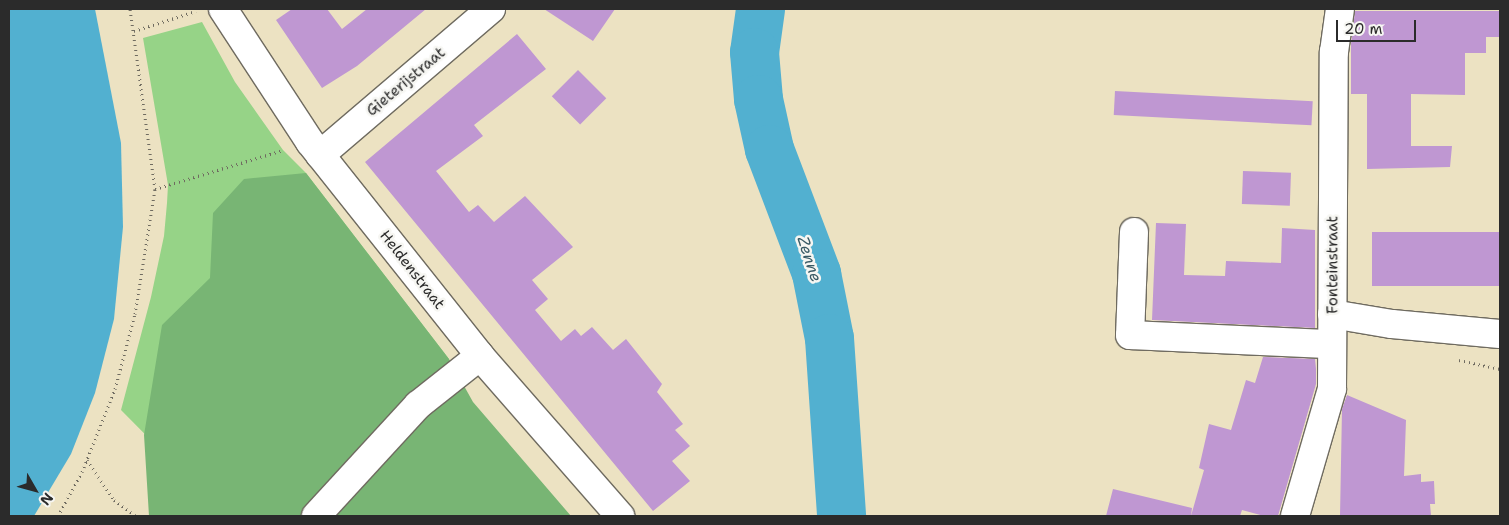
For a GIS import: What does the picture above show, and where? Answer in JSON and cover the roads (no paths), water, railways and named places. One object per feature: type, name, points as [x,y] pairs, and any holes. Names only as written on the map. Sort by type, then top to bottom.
[{"type":"street","name":"Heldenstraat","points":[[223,9],[315,148],[480,356],[620,516]]},
{"type":"street","name":"Gieterijstraat","points":[[315,148],[491,9]]},
{"type":"street","name":"Fonteinstraat","points":[[1294,516],[1332,389],[1334,52],[1340,9]]},
{"type":"street","points":[[1134,232],[1130,336],[1332,344]]},
{"type":"street","points":[[1332,314],[1392,324],[1500,334]]},
{"type":"street","points":[[316,516],[418,405],[480,356]]},
{"type":"water","points":[[9,9],[95,9],[121,143],[123,227],[114,319],[95,393],[71,454],[34,516],[9,516]]},
{"type":"waterway","name":"Zenne","points":[[760,9],[754,52],[758,99],[769,149],[816,273],[829,338],[841,516]]}]
